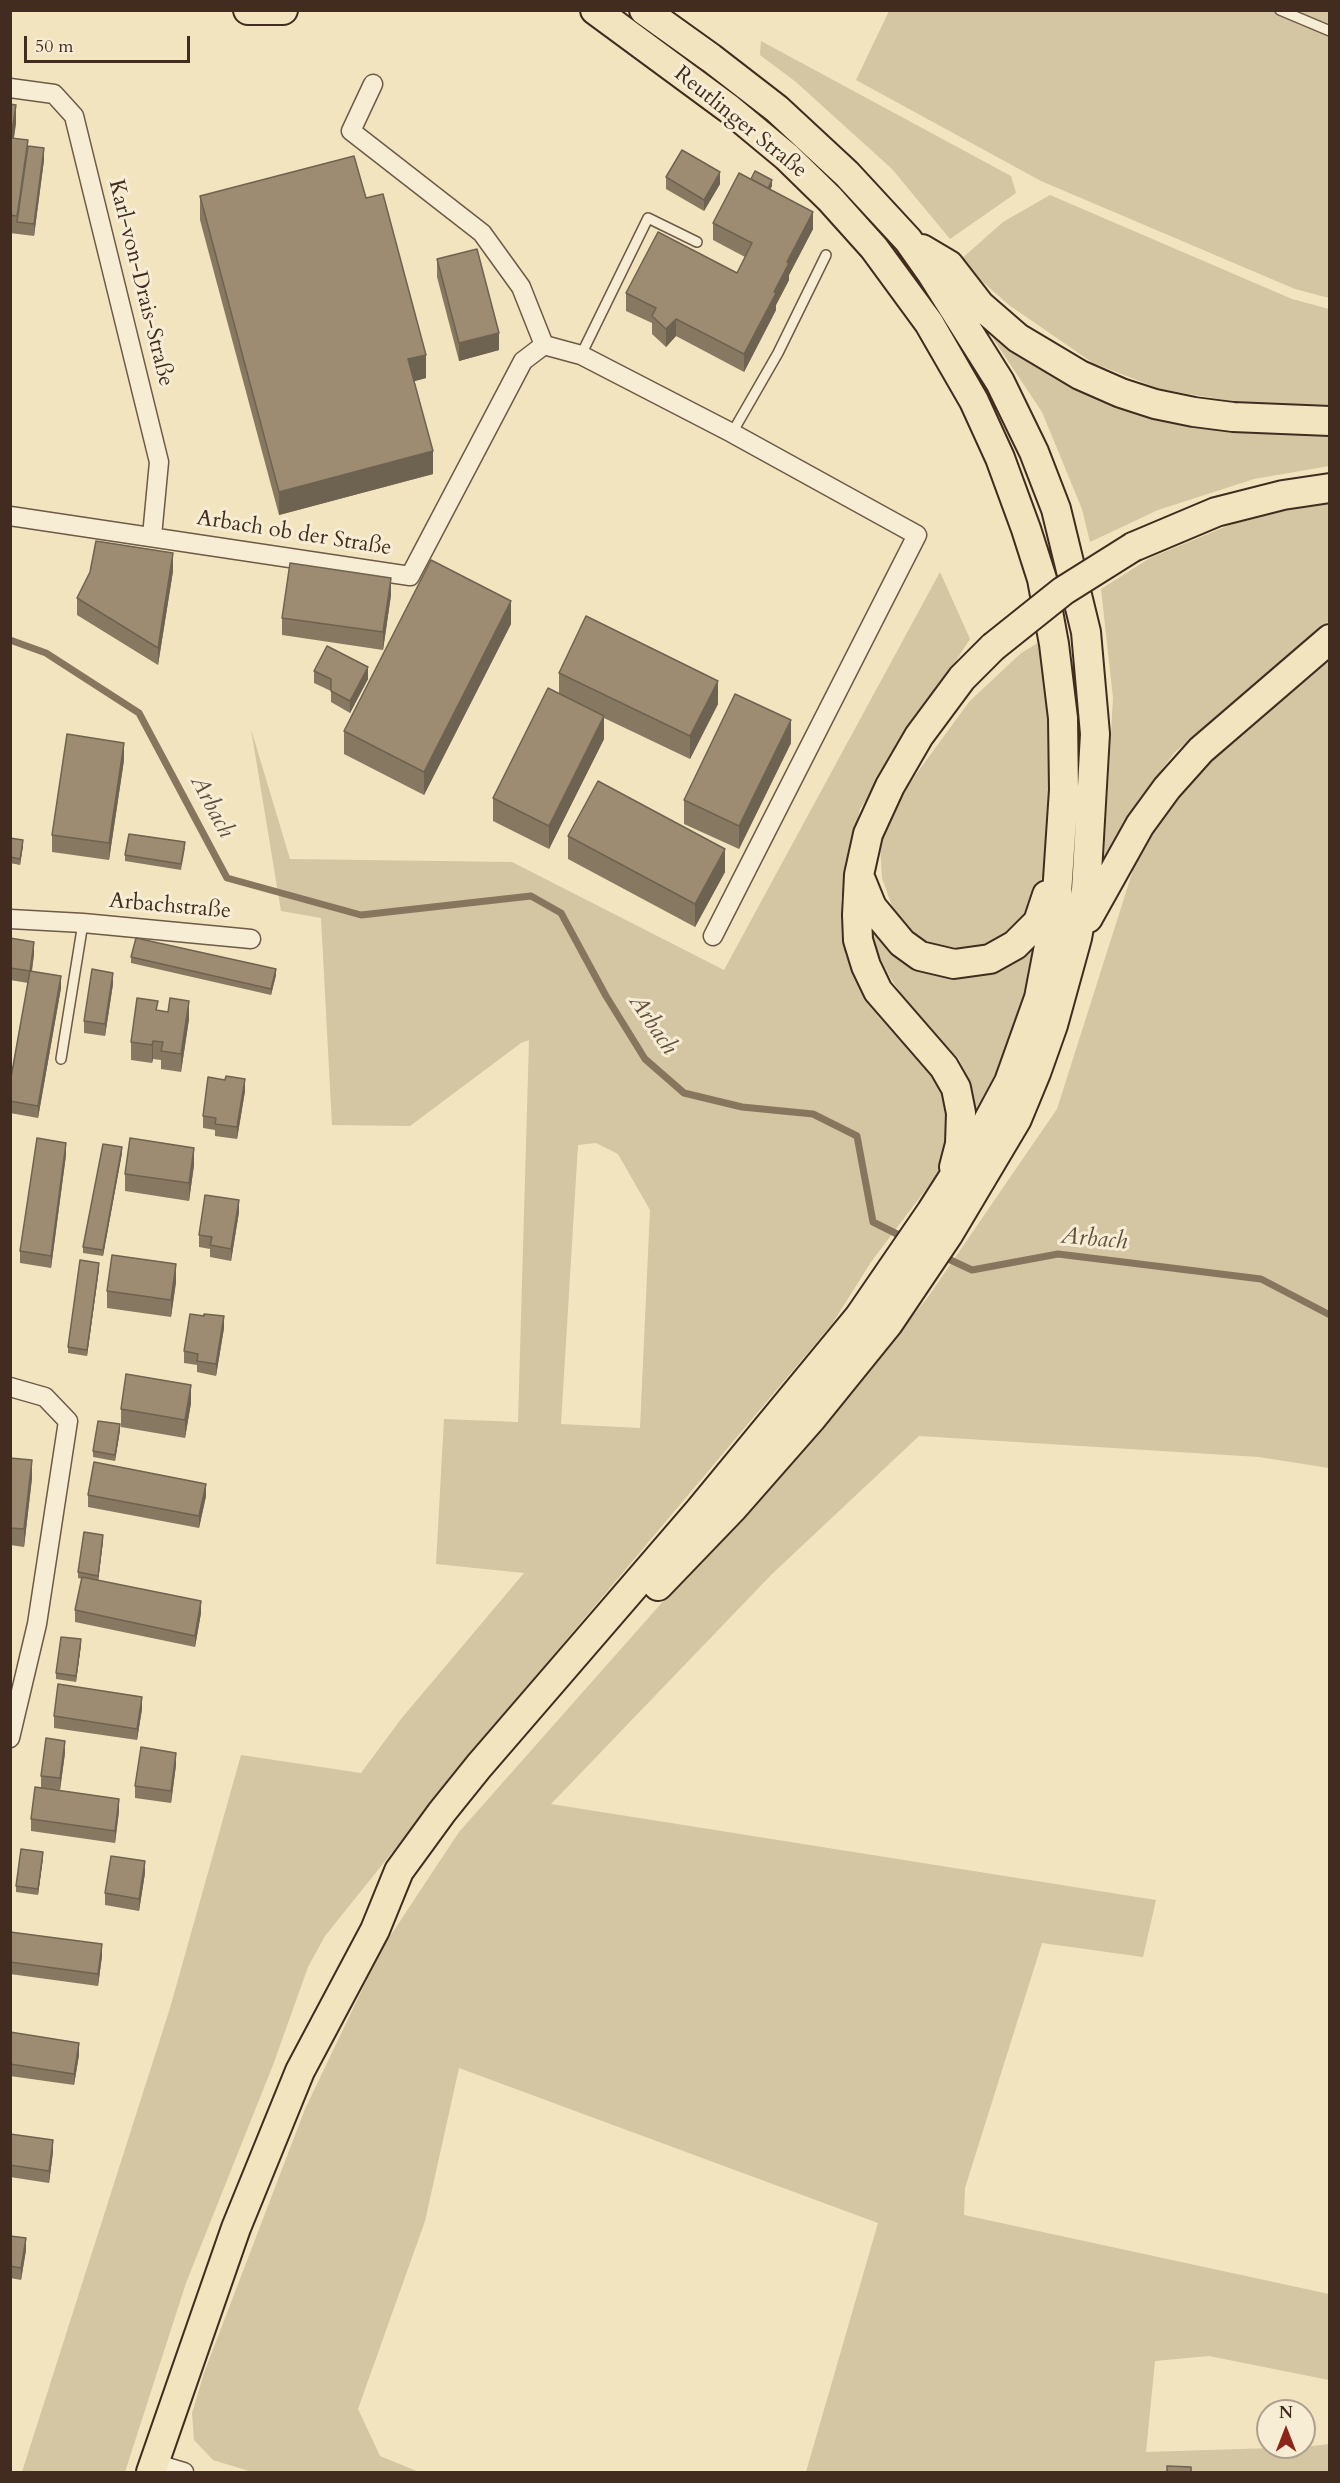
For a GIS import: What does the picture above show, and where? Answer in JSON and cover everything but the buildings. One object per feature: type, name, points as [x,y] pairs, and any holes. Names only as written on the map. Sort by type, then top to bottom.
[{"type":"main road","points":[[248,10],[283,10]]},
{"type":"main road","name":"Reutlinger Straße","points":[[595,10],[758,133],[830,199],[874,248],[929,323],[974,401],[1000,458],[1042,579],[1063,718],[1064,790],[1058,864]]},
{"type":"main road","name":"Reutlinger Straße","points":[[644,10],[777,109],[847,174],[908,240]]},
{"type":"main road","points":[[908,240],[949,265],[980,305],[1018,338],[1080,375],[1121,393],[1155,404],[1194,412],[1233,417],[1329,421]]},
{"type":"main road","points":[[375,1930],[468,1807],[592,1654],[733,1508],[812,1418],[888,1324],[948,1235],[1017,1119],[1053,1024],[1077,938],[1086,890],[1095,734],[1086,632],[1056,509],[1034,452],[1000,382],[908,240]]},
{"type":"main road","points":[[950,1184],[960,1144],[962,1113],[956,1088],[944,1068],[878,991],[866,966],[858,940],[856,915],[859,875],[868,834],[890,786],[919,736],[962,678],[993,647],[1063,591],[1133,547],[1216,512],[1283,495],[1329,488]]},
{"type":"main road","points":[[1077,938],[1140,825],[1167,788],[1201,750],[1329,639]]},
{"type":"main road","points":[[859,875],[872,907],[902,943],[920,956],[954,964],[990,959],[1015,945],[1038,922],[1058,864]]},
{"type":"main road","points":[[153,2468],[236,2228],[300,2071],[375,1930],[399,1871],[442,1812],[699,1511],[860,1317],[950,1184],[1009,1082],[1039,998],[1056,909],[1058,864]]},
{"type":"street","points":[[373,84],[351,131],[482,233],[521,287],[544,345],[581,355],[917,535],[713,936]]},
{"type":"street","name":"Karl-von-Drais-Straße","points":[[10,88],[54,94],[74,116],[159,462],[152,536]]},
{"type":"street","name":"Arbach ob der Straße","points":[[10,516],[410,576],[523,361],[544,345]]},
{"type":"street","name":"Arbachstraße","points":[[10,919],[83,923],[251,939]]},
{"type":"street","points":[[10,1387],[45,1396],[68,1421],[37,1624],[10,1738]]},
{"type":"street","points":[[153,2468],[184,2472]]},
{"type":"lane","points":[[1280,10],[1329,31]]},
{"type":"lane","points":[[581,355],[648,218],[697,242]]},
{"type":"lane","points":[[732,434],[778,353],[826,255]]},
{"type":"lane","name":"Arbachstraße","points":[[61,1059],[83,923]]},
{"type":"shaded area","points":[[889,11],[1329,11],[1329,298],[1295,289],[1041,181],[856,80]]},
{"type":"shaded area","points":[[761,41],[1011,176],[1016,193],[950,239],[892,169],[796,82],[760,55]]},
{"type":"shaded area","points":[[1050,195],[1292,299],[1329,309],[1329,407],[1254,405],[1160,389],[1093,363],[1009,305],[959,261],[1003,222]]},
{"type":"shaded area","points":[[992,337],[1035,365],[1117,404],[1329,431],[1329,466],[1254,479],[1158,510],[1090,542],[1082,509],[1042,412]]},
{"type":"shaded area","points":[[1329,500],[1329,621],[1175,752],[1137,802],[1110,860],[1104,858],[1113,698],[1101,589],[1150,558],[1232,524],[1306,503]]},
{"type":"shaded area","points":[[940,572],[970,639],[860,809],[841,900],[850,966],[885,1018],[948,1093],[953,1130],[942,1168],[871,1262],[832,1324],[487,1734],[325,1936],[308,1967],[273,2065],[186,2283],[125,2472],[22,2472],[170,2008],[241,1755],[361,1773],[401,1719],[524,1573],[436,1564],[444,1419],[518,1422],[529,1040],[521,1043],[410,1126],[332,1125],[321,918],[281,911],[251,729],[290,859],[512,862],[724,970]],"holes":[[[596,1143],[618,1154],[650,1210],[640,1428],[561,1424],[578,1145]]]},
{"type":"shaded area","points":[[1038,643],[1050,718],[1050,809],[1043,874],[1030,913],[1011,934],[981,946],[959,948],[932,944],[912,933],[893,909],[882,878],[880,843],[895,803],[969,702],[1021,653]]},
{"type":"shaded area","points":[[1329,654],[1329,1468],[1259,1457],[919,1436],[772,1574],[551,1804],[1156,1900],[1143,1957],[1042,1943],[965,2188],[964,2215],[1329,2294],[1329,2380],[1209,2356],[1155,2361],[1146,2452],[1256,2449],[1256,2459],[1316,2459],[1316,2446],[1329,2444],[1329,2472],[806,2472],[878,2223],[459,2068],[425,2221],[358,2409],[380,2456],[419,2472],[252,2472],[213,2460],[194,2440],[192,2413],[204,2373],[305,2109],[381,1950],[459,1832],[689,1572],[785,1472],[928,1297],[1057,1109],[1141,845],[1192,773]]},
{"type":"shaded area","points":[[872,916],[918,965],[1042,939],[1015,1034],[983,1110],[974,1109],[968,1079],[959,1059],[916,1015],[891,979],[871,941]]},
{"type":"waterway","name":"Arbach","points":[[10,640],[46,653],[139,713],[227,878],[361,915],[531,896],[561,913],[606,996],[645,1059],[684,1093],[742,1107],[813,1114],[857,1136],[873,1222],[905,1238]]},
{"type":"waterway","name":"Arbach","points":[[942,1256],[972,1270],[1058,1254],[1261,1279],[1330,1315]]}]
